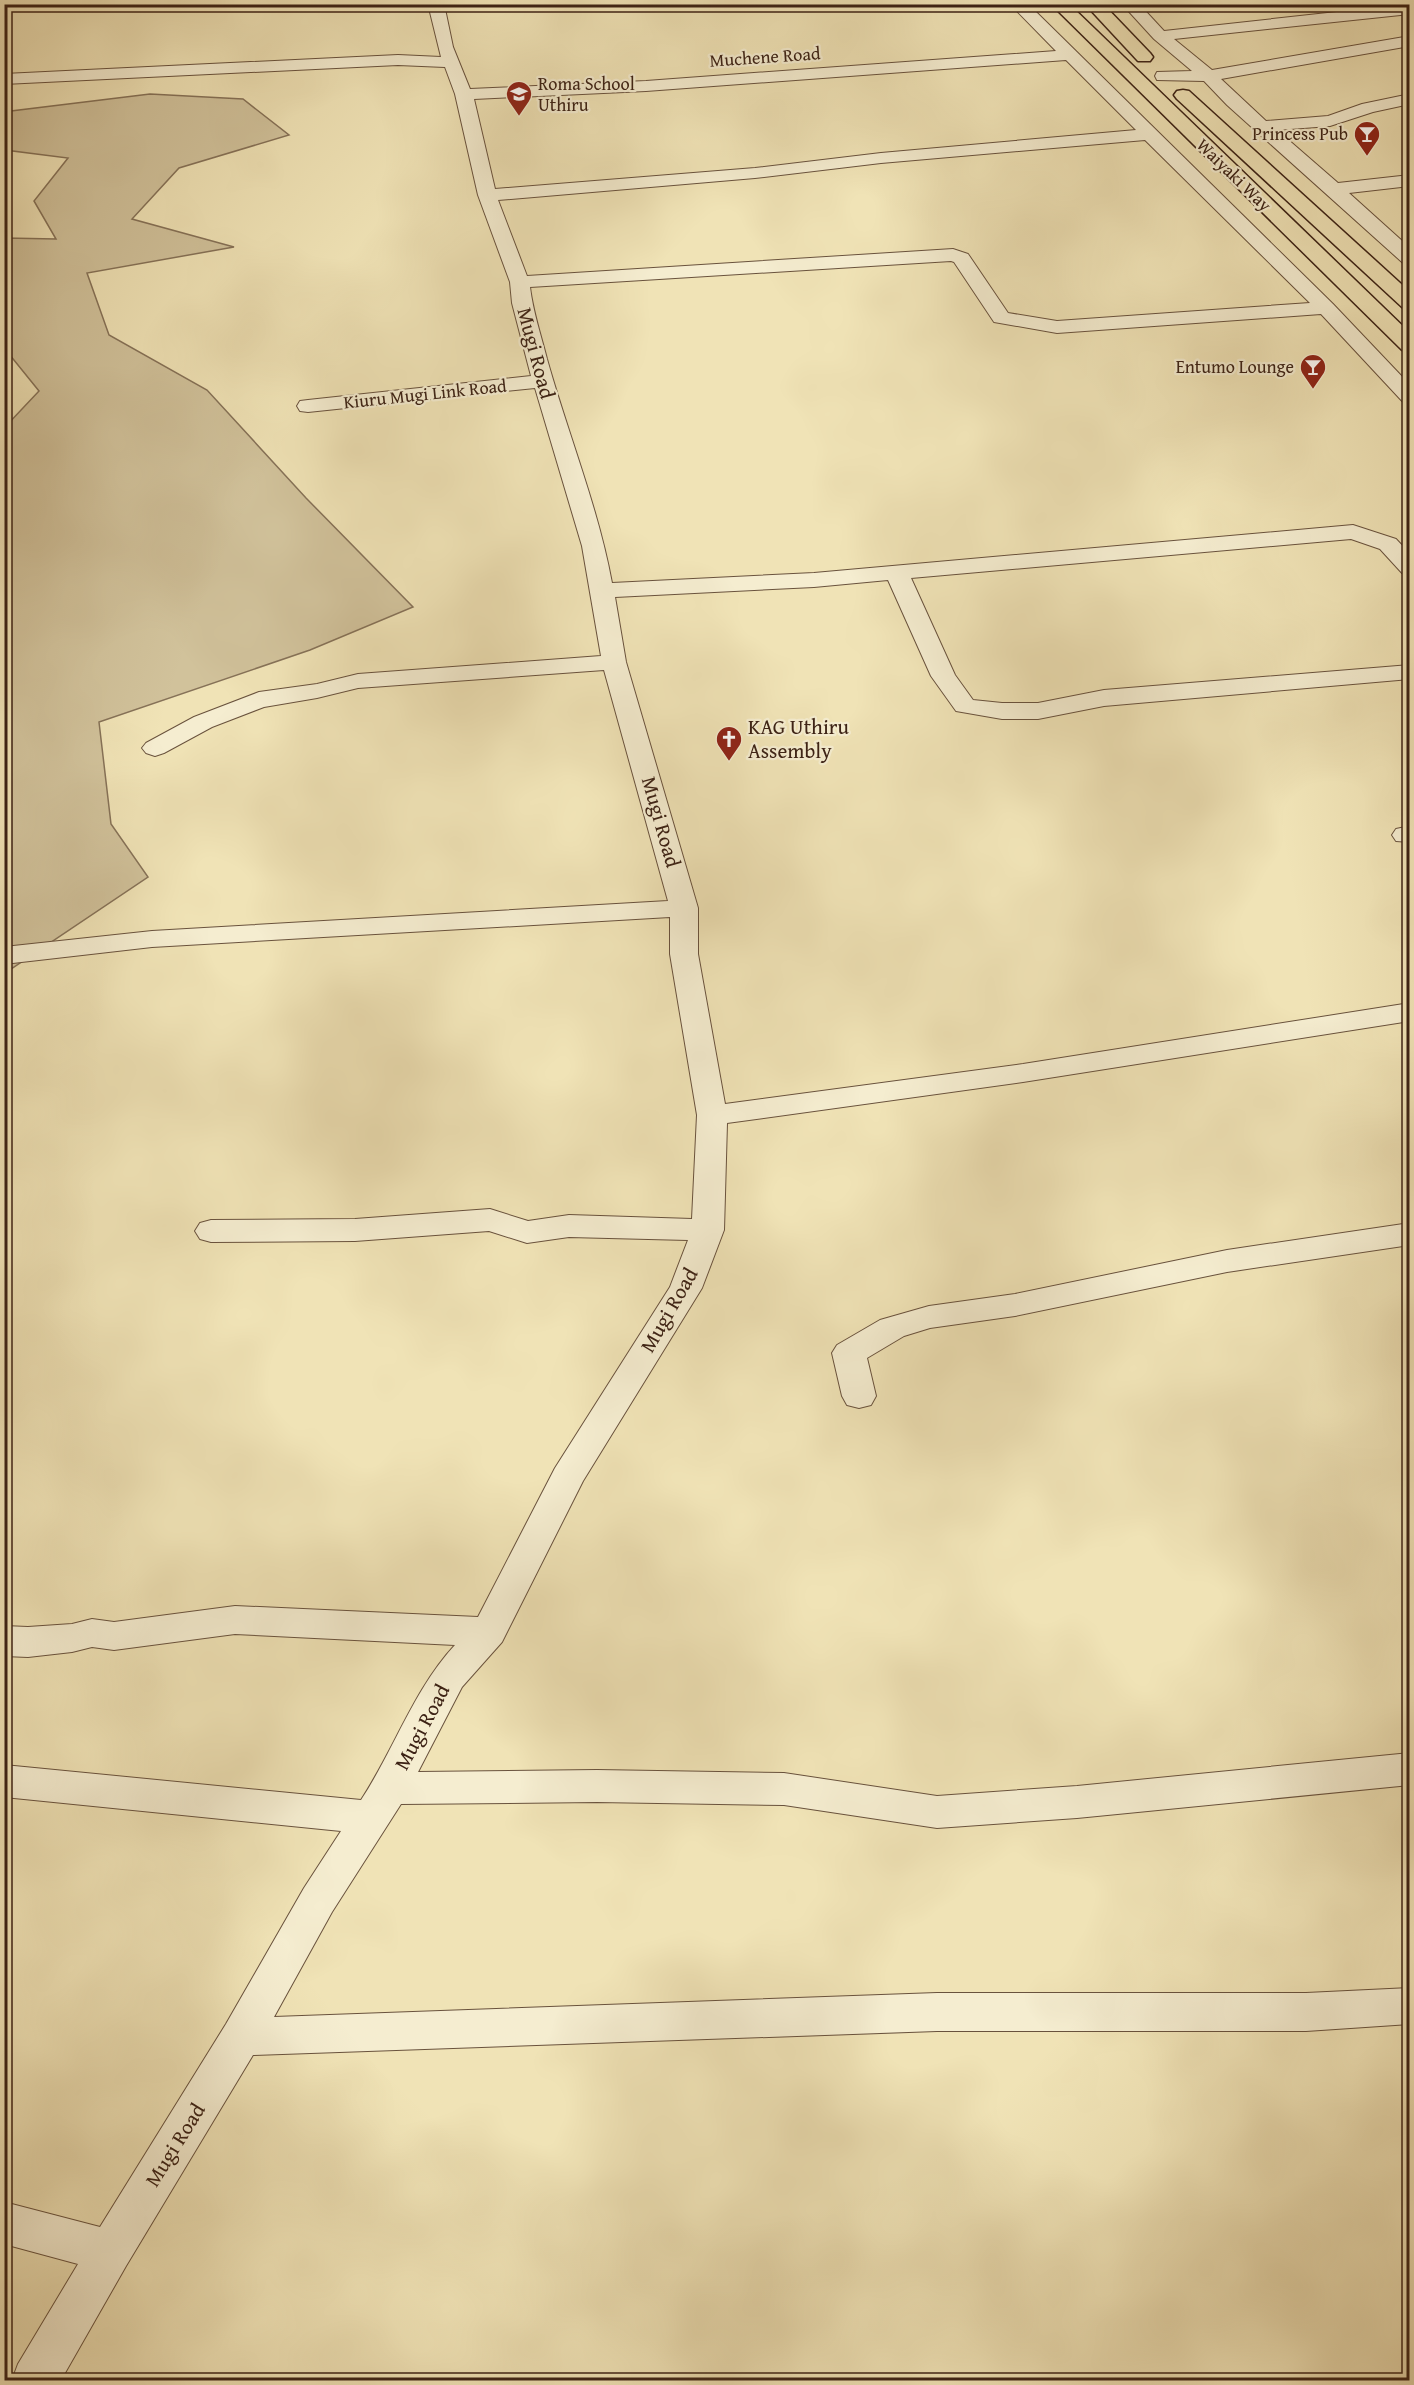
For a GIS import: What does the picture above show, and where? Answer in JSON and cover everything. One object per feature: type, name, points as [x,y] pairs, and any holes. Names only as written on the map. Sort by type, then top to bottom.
[{"type":"highway","name":"Waiyaki Way","points":[[1059,4],[1410,345]]},
{"type":"highway","name":"Waiyaki Way","points":[[1093,4],[1163,76],[1410,304]]},
{"type":"street","name":"Mugi Road","points":[[35,2380],[110,2251],[241,2037],[318,1900],[381,1803],[448,1677],[489,1632],[567,1477],[686,1288],[708,1230],[712,1114],[684,954],[684,908],[614,662],[594,546],[543,381],[522,303],[520,282],[487,195],[464,94],[445,47],[436,4]]},
{"type":"street","points":[[1018,4],[1326,308],[1410,398]]},
{"type":"street","points":[[1130,4],[1160,36],[1209,76],[1233,101],[1264,126],[1410,259]]},
{"type":"street","points":[[1160,36],[1410,9]]},
{"type":"street","points":[[1163,76],[1209,76],[1410,41]]},
{"type":"street","name":"Muchene Road","points":[[464,94],[646,86],[1069,55]]},
{"type":"street","points":[[4,79],[398,60],[451,62]]},
{"type":"street","points":[[1264,126],[1330,121],[1368,108],[1410,99]]},
{"type":"street","points":[[487,195],[755,173],[902,156],[1149,134]]},
{"type":"street","points":[[1334,189],[1410,180]]},
{"type":"street","points":[[1380,232],[1410,229]]},
{"type":"street","points":[[520,282],[953,255],[961,258],[1001,318],[1034,325],[1057,327],[1326,308]]},
{"type":"street","name":"Kiuru Mugi Link Road","points":[[308,406],[543,381]]},
{"type":"street","points":[[603,591],[802,580],[1353,532],[1388,544],[1410,568]]},
{"type":"street","points":[[896,572],[921,622],[943,675],[965,706],[1002,711],[1038,711],[1104,698],[1410,672]]},
{"type":"street","points":[[155,748],[203,722],[259,700],[317,691],[358,681],[614,662]]},
{"type":"street","points":[[4,956],[152,939],[684,908]]},
{"type":"street","points":[[712,1114],[1023,1073],[1410,1012]]},
{"type":"street","points":[[211,1231],[356,1230],[490,1220],[527,1232],[568,1226],[708,1230]]},
{"type":"street","points":[[859,1396],[849,1353],[892,1328],[929,1317],[1015,1305],[1227,1261],[1410,1234]]},
{"type":"street","points":[[4,1641],[28,1642],[72,1638],[92,1633],[114,1636],[235,1620],[489,1632]]},
{"type":"street","points":[[4,1781],[381,1803],[597,1786],[784,1789],[936,1812],[1077,1802],[1410,1769]]},
{"type":"street","points":[[241,2037],[937,2012],[1306,2012],[1410,2006]]},
{"type":"street","points":[[4,2223],[110,2251]]},
{"type":"shaded area","points":[[150,94],[243,99],[289,135],[179,168],[132,219],[234,247],[87,273],[109,335],[207,390],[306,498],[413,607],[310,650],[99,722],[111,824],[148,877],[5,973],[5,427],[39,391],[5,349],[5,238],[56,239],[34,201],[68,158],[5,150],[5,119],[11,111]]},
{"type":"place","name":"Roma School Uthiru","points":[[519,117]]},
{"type":"place","name":"Princess Pub","points":[[1367,157]]},
{"type":"place","name":"Entumo Lounge","points":[[1313,390]]},
{"type":"place","name":"KAG Uthiru Assembly","points":[[729,762]]}]
